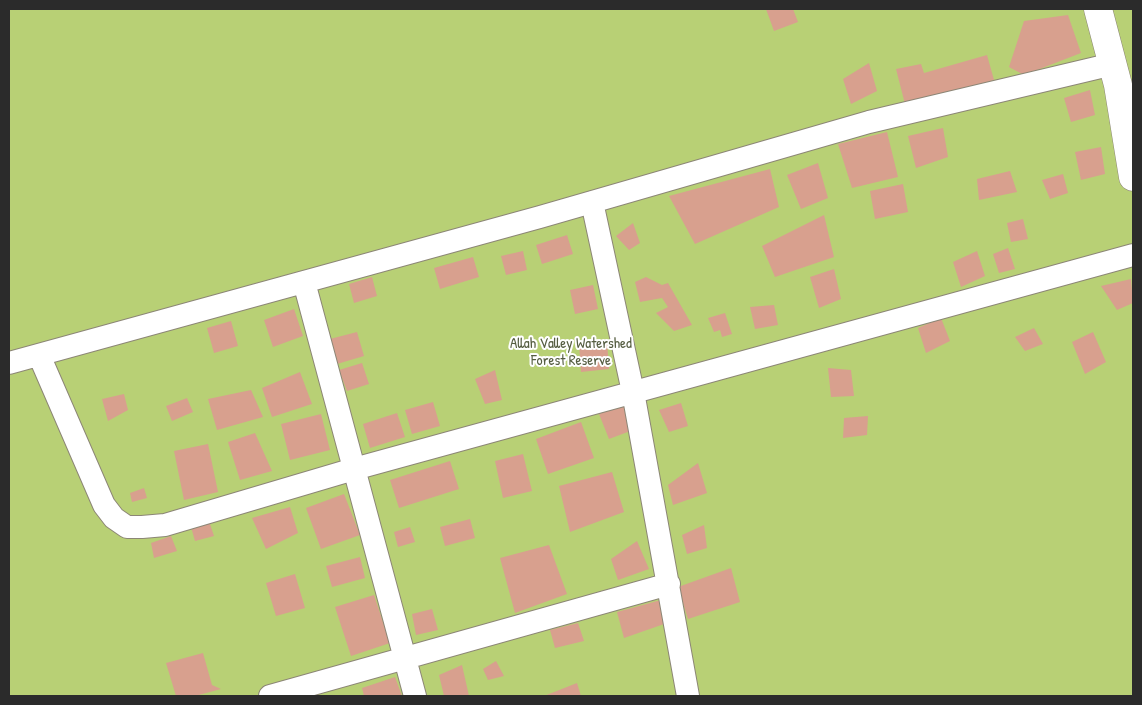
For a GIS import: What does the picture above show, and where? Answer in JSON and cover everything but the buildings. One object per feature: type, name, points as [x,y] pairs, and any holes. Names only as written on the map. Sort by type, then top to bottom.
[{"type":"main road","points":[[1098,9],[1121,76],[1133,177]]},
{"type":"street","points":[[9,363],[592,202],[870,122],[1121,76]]},
{"type":"street","points":[[592,202],[633,392],[688,696]]},
{"type":"street","points":[[39,355],[104,505],[114,518],[127,527],[165,525],[633,392],[1133,255]]},
{"type":"street","points":[[304,282],[415,696]]},
{"type":"street","points":[[270,696],[669,584]]},
{"type":"green space","name":"Allah Valley Watershed Forest Reserve","points":[[9,9],[1133,9],[1133,696],[9,696]]}]
